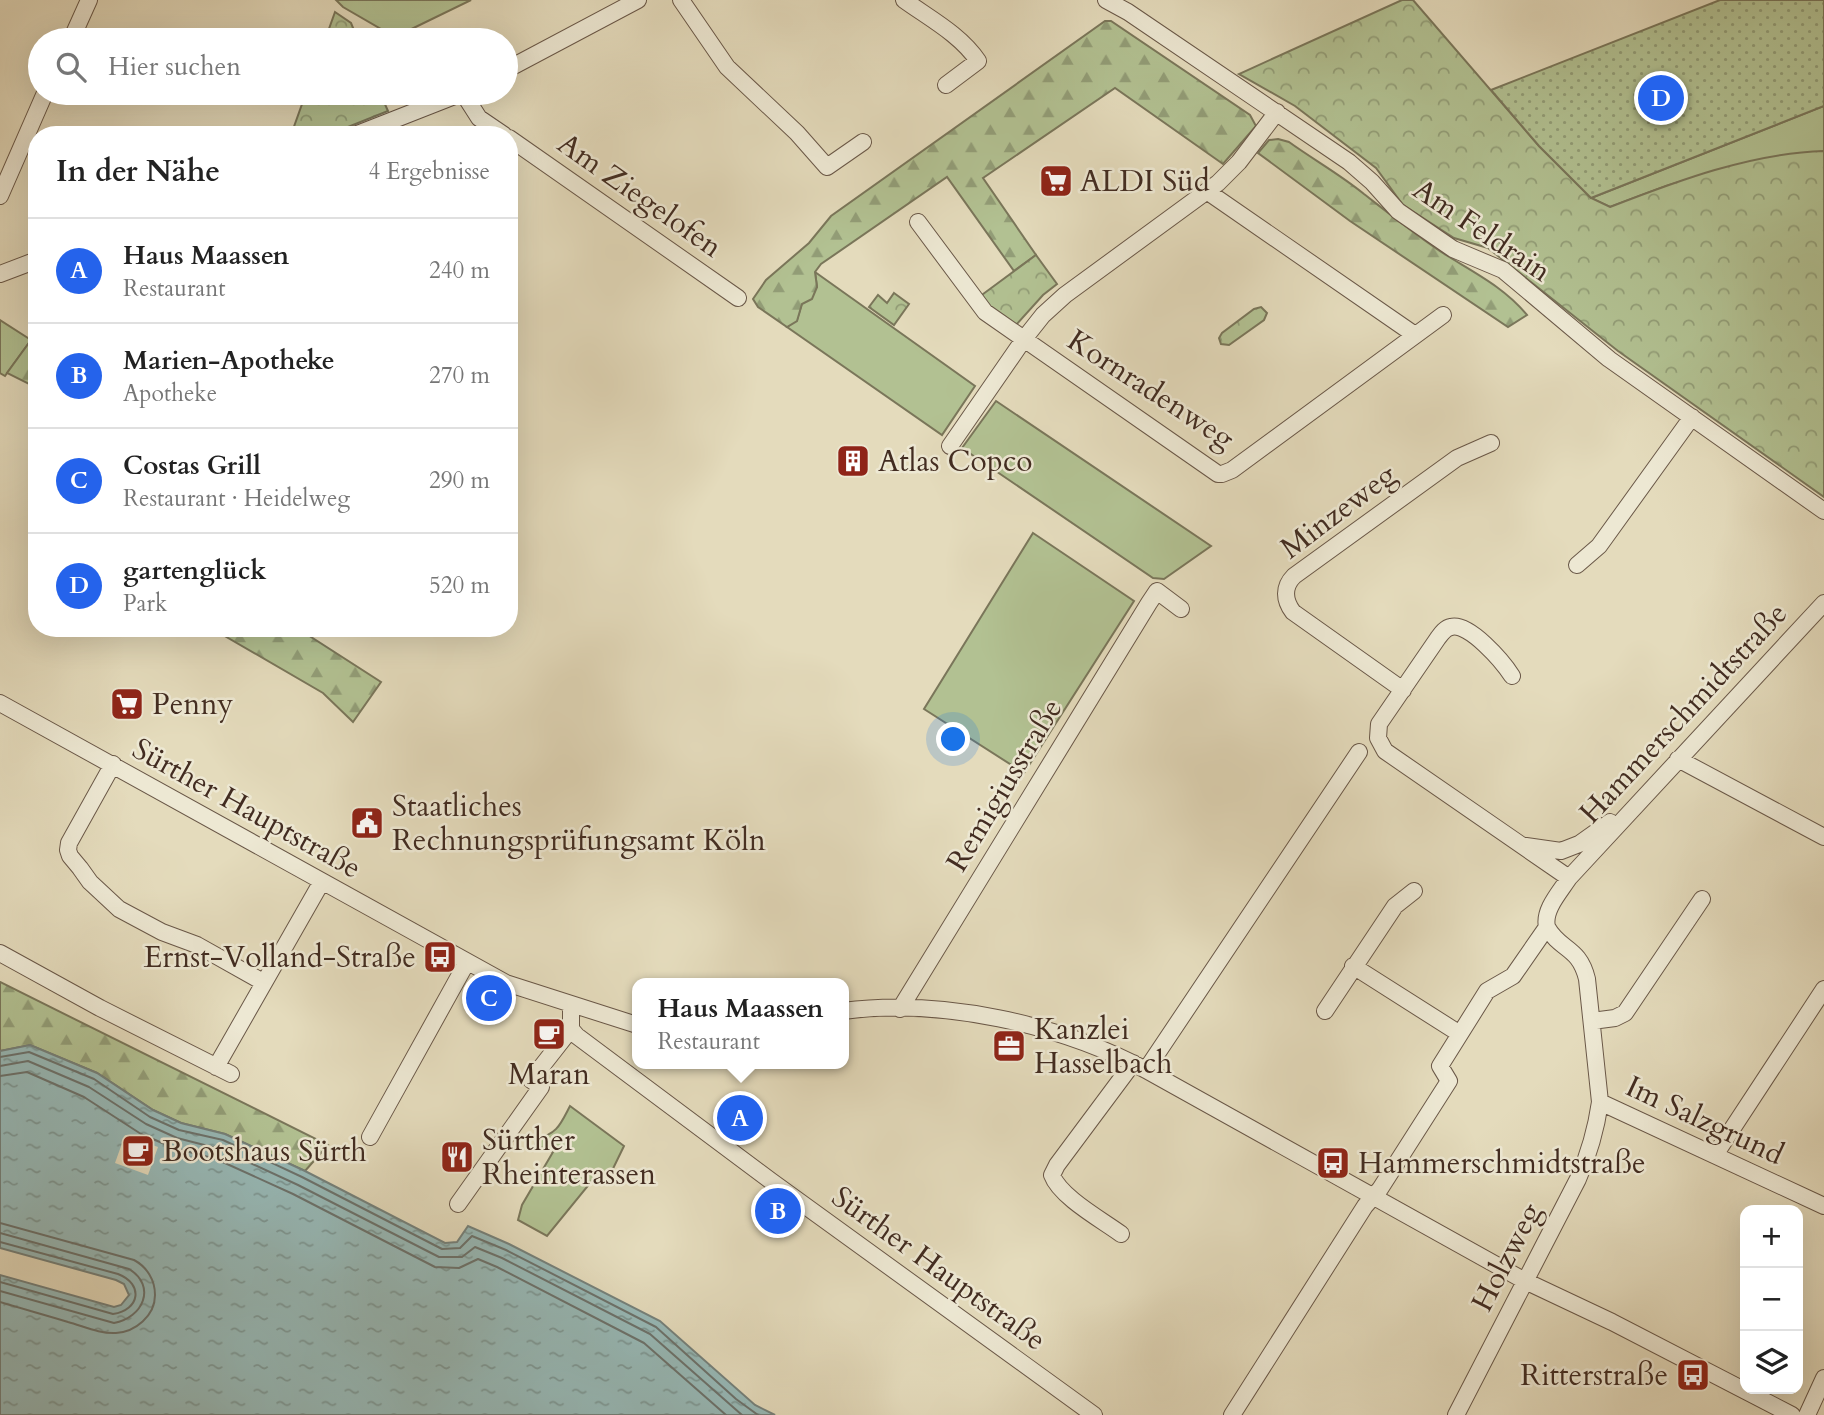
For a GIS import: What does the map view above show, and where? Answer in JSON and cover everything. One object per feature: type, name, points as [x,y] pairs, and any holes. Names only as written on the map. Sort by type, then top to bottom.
[{"type":"street","points":[[76,28],[89,0]]},
{"type":"street","points":[[518,64],[638,0]]},
{"type":"street","points":[[681,0],[727,66],[804,140],[827,167],[863,142]]},
{"type":"street","points":[[904,0],[959,40],[978,61],[946,85]]},
{"type":"street","name":"Am Feldrain","points":[[1106,0],[1128,12],[1349,162],[1398,211],[1453,249],[1503,270],[1609,359],[1824,511]]},
{"type":"street","points":[[30,126],[40,105]]},
{"type":"street","points":[[378,126],[432,105]]},
{"type":"street","points":[[471,105],[479,118],[491,126]]},
{"type":"street","points":[[950,446],[1043,315],[1065,295],[1208,192],[1239,162],[1277,113]]},
{"type":"street","points":[[0,195],[28,132]]},
{"type":"street","name":"Am Ziegelofen","points":[[518,144],[738,298]]},
{"type":"street","points":[[1208,192],[1415,335]]},
{"type":"street","points":[[918,222],[973,300],[985,312],[1024,339]]},
{"type":"street","points":[[0,274],[28,263]]},
{"type":"street","name":"Kornradenweg","points":[[1024,339],[1211,470],[1222,474],[1232,470],[1443,315]]},
{"type":"street","points":[[1577,565],[1599,546],[1692,417]]},
{"type":"street","name":"Minzeweg","points":[[1403,690],[1293,612],[1286,600],[1286,587],[1294,576],[1457,458],[1491,443]]},
{"type":"street","name":"Remigiusstraße","points":[[900,1009],[1157,591],[1181,609]]},
{"type":"street","name":"Hammerschmidtstraße","points":[[1232,1415],[1449,1081],[1440,1066],[1460,1034],[1487,991],[1513,976],[1547,927],[1545,920],[1548,911],[1569,878],[1824,603]]},
{"type":"street","points":[[1512,676],[1488,647],[1461,627],[1452,626],[1438,638],[1379,724],[1378,738],[1385,751],[1569,878]]},
{"type":"street","name":"Sürther Hauptstraße","points":[[0,703],[506,983],[632,1023]]},
{"type":"street","points":[[1121,1234],[1064,1192],[1055,1183],[1052,1175],[1057,1165],[1140,1067],[1359,752]]},
{"type":"street","points":[[1678,759],[1824,837]]},
{"type":"street","points":[[113,764],[69,843],[70,856],[90,882],[119,909],[162,932],[197,945],[263,982]]},
{"type":"street","points":[[1522,845],[1561,851],[1569,849],[1628,813]]},
{"type":"street","points":[[0,953],[223,1071],[263,982],[321,883]]},
{"type":"street","points":[[1325,1010],[1395,906],[1414,891]]},
{"type":"street","points":[[1591,1021],[1615,1018],[1625,1013],[1702,899]]},
{"type":"street","name":"Holzweg","points":[[1456,1415],[1590,1153],[1600,1102],[1583,964],[1547,927]]},
{"type":"street","points":[[370,1137],[467,962]]},
{"type":"street","points":[[1353,966],[1460,1034]]},
{"type":"street","points":[[1715,1155],[1824,989]]},
{"type":"street","points":[[458,1204],[541,1087],[531,1080],[571,1029],[572,1005]]},
{"type":"street","points":[[849,1011],[900,1009],[961,1013],[1024,1025],[1092,1046],[1140,1067],[1525,1281],[1612,1322],[1792,1415]]},
{"type":"street","name":"Sürther Hauptstraße","points":[[571,1029],[775,1184],[1094,1415]]},
{"type":"street","name":"Im Salzgrund","points":[[1600,1102],[1824,1206]]},
{"type":"street","points":[[1807,1415],[1824,1378]]},
{"type":"green space","points":[[336,0],[471,0],[413,28],[379,28]]},
{"type":"green space","points":[[1402,0],[1413,0],[1539,146],[1591,198],[1610,207],[1715,170],[1769,157],[1824,151],[1824,497],[1618,351],[1488,248],[1454,238],[1403,205],[1376,168],[1295,106],[1239,74]]},
{"type":"green space","points":[[1720,0],[1824,0],[1824,106],[1591,198],[1539,146],[1491,90]]},
{"type":"green space","points":[[335,12],[351,23],[353,28],[329,28]]},
{"type":"green space","points":[[1105,21],[1111,21],[1250,115],[1256,126],[1223,164],[1115,88],[983,178],[1036,255],[1014,271],[947,177],[821,264],[815,272],[817,287],[812,299],[802,304],[797,321],[787,327],[758,307],[753,299],[766,280],[809,243],[831,216]]},
{"type":"green space","points":[[302,105],[385,105],[388,111],[350,126],[294,126]]},
{"type":"green space","points":[[1824,106],[1824,151],[1725,168],[1610,207],[1591,198]]},
{"type":"green space","points":[[1269,140],[1289,142],[1346,180],[1446,255],[1499,289],[1527,315],[1508,327],[1350,221],[1258,153]]},
{"type":"green space","points":[[1036,255],[1057,284],[1043,295],[1016,325],[992,310],[979,297]]},
{"type":"green space","points":[[815,272],[975,386],[942,435],[787,327],[797,320],[802,303],[817,287]]},
{"type":"green space","points":[[894,293],[909,304],[894,325],[869,307],[878,295],[887,303]]},
{"type":"green space","points":[[1261,307],[1267,313],[1264,320],[1229,345],[1221,344],[1219,338],[1222,333],[1254,309]]},
{"type":"green space","points":[[0,320],[28,338],[28,344],[5,376],[0,373]]},
{"type":"green space","points":[[28,344],[28,384],[7,373]]},
{"type":"green space","points":[[996,401],[1211,546],[1164,579],[1153,578],[962,448]]},
{"type":"green space","points":[[1033,533],[1134,601],[1024,773],[924,709]]},
{"type":"green space","points":[[227,637],[311,637],[381,682],[353,722],[323,693]]},
{"type":"green space","points":[[0,982],[328,1145],[305,1171],[225,1134],[181,1123],[153,1110],[97,1073],[30,1045],[0,1051]]},
{"type":"green space","points":[[570,1106],[624,1146],[606,1183],[595,1177],[547,1236],[518,1220],[522,1205],[553,1152],[535,1145],[537,1138],[554,1131]]},
{"type":"water","points":[[30,1045],[97,1073],[153,1110],[181,1123],[225,1134],[305,1171],[445,1243],[457,1242],[468,1226],[509,1244],[660,1321],[755,1405],[775,1415],[0,1415],[0,1275],[114,1307],[121,1305],[129,1295],[124,1284],[116,1280],[0,1248],[0,1051]]},
{"type":"pier","name":"Bootshaus Sürth","points":[[125,1135],[158,1147],[148,1175],[115,1163]]},
{"type":"place","name":"gartenglück","points":[[1661,98]]},
{"type":"place","name":"ALDI Süd","points":[[1056,181]]},
{"type":"place","name":"Atlas Copco","points":[[853,461]]},
{"type":"place","name":"Penny","points":[[127,704]]},
{"type":"place","name":"Staatliches Rechnungsprüfungsamt Köln","points":[[367,823]]},
{"type":"place","name":"Ernst-Volland-Straße","points":[[440,957]]},
{"type":"place","name":"Costas Grill","points":[[489,998]]},
{"type":"place","name":"Maran","points":[[549,1034]]},
{"type":"place","name":"Kanzlei Hasselbach","points":[[1009,1046]]},
{"type":"place","name":"Haus Maassen","points":[[740,1118]]},
{"type":"place","name":"Bootshaus Sürth","points":[[138,1151]]},
{"type":"place","name":"Sürther Rheinterassen","points":[[457,1157]]},
{"type":"place","name":"Hammerschmidtstraße","points":[[1333,1163]]},
{"type":"place","name":"Marien-Apotheke","points":[[778,1211]]},
{"type":"place","name":"Ritterstraße","points":[[1693,1375]]}]
